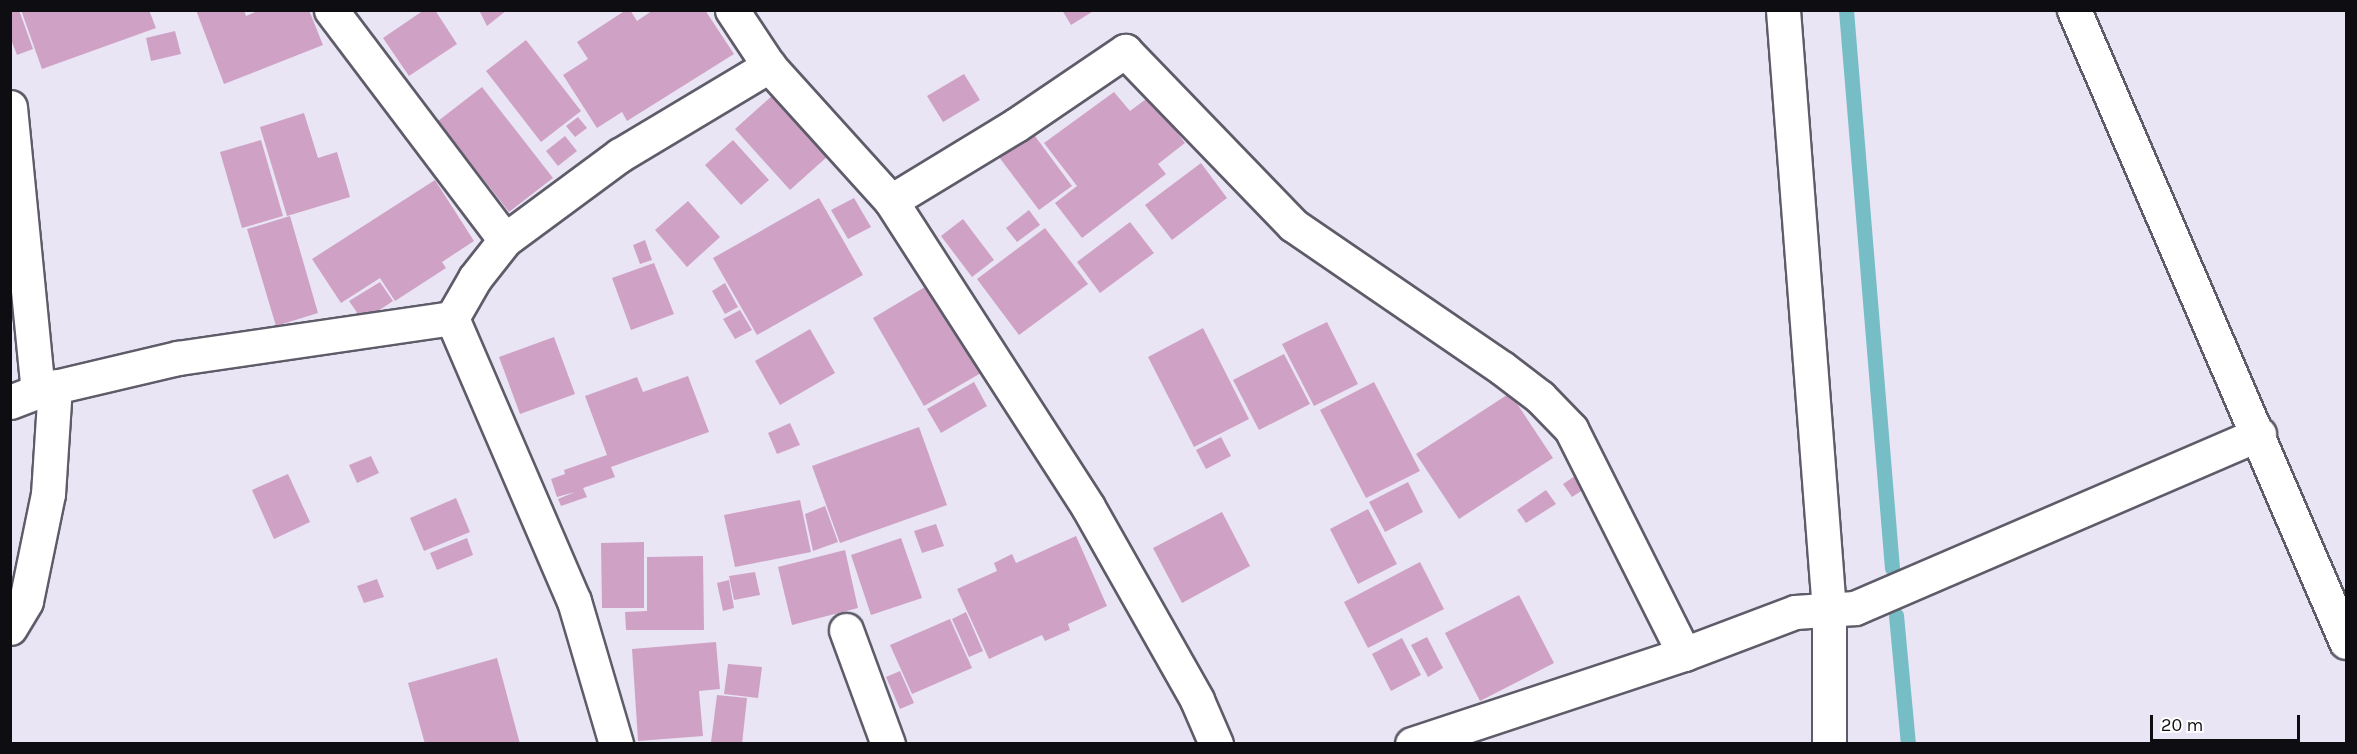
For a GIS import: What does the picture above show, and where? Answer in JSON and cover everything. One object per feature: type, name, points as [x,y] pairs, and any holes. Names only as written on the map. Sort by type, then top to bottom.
[{"type":"street","points":[[331,10],[505,240]]},
{"type":"street","points":[[732,10],[769,66],[891,201],[1088,507],[1197,700],[1216,744]]},
{"type":"street","points":[[1783,10],[1829,610],[1829,744]]},
{"type":"street","points":[[2074,10],[2259,434],[2346,642]]},
{"type":"street","points":[[891,201],[1016,126],[1125,51],[1293,225],[1502,368],[1540,397],[1571,429],[1684,654]]},
{"type":"street","points":[[452,318],[475,278],[505,240],[620,155],[769,66]]},
{"type":"street","points":[[10,107],[35,393],[48,494],[26,601],[10,628]]},
{"type":"street","points":[[35,393],[178,358],[452,318]]},
{"type":"street","points":[[452,318],[574,601],[616,744]]},
{"type":"street","points":[[1412,744],[1459,737],[1795,612],[1855,608],[2259,434]]},
{"type":"street","points":[[846,630],[888,744]]},
{"type":"building","points":[[10,10],[19,10],[33,49],[17,55],[10,37]]},
{"type":"building","points":[[21,10],[149,10],[156,28],[42,69]]},
{"type":"building","points":[[196,10],[244,10],[246,16],[260,10],[309,10],[323,45],[224,84]]},
{"type":"building","points":[[424,10],[435,10],[457,44],[409,76],[383,38]]},
{"type":"building","points":[[479,10],[507,10],[487,26]]},
{"type":"building","points":[[626,10],[630,10],[637,21],[653,10],[705,10],[734,54],[627,121],[622,112],[597,128],[563,75],[588,59],[577,42]]},
{"type":"building","points":[[1062,10],[1095,10],[1071,25]]},
{"type":"building","points":[[175,31],[181,54],[151,61],[146,38]]},
{"type":"building","points":[[526,40],[581,111],[541,142],[486,71]]},
{"type":"building","points":[[964,74],[980,100],[943,122],[927,96]]},
{"type":"building","points":[[482,87],[553,178],[509,212],[438,121]]},
{"type":"building","points":[[1114,92],[1130,111],[1150,96],[1185,143],[1158,164],[1166,174],[1082,238],[1055,203],[1077,186],[1044,143]]},
{"type":"building","points":[[773,95],[828,156],[790,190],[735,129]]},
{"type":"building","points":[[304,113],[318,158],[337,152],[350,197],[287,216],[260,127]]},
{"type":"building","points":[[578,117],[587,128],[575,137],[566,126]]},
{"type":"building","points":[[1029,128],[1072,186],[1039,210],[996,153]]},
{"type":"building","points":[[565,136],[577,151],[558,166],[546,151]]},
{"type":"building","points":[[261,140],[283,216],[242,228],[220,152]]},
{"type":"building","points":[[733,140],[769,180],[741,205],[705,165]]},
{"type":"building","points":[[1201,163],[1227,198],[1172,240],[1145,205]]},
{"type":"building","points":[[435,180],[474,241],[442,262],[446,268],[395,301],[380,278],[341,303],[312,259]]},
{"type":"building","points":[[819,198],[863,275],[757,335],[713,258]]},
{"type":"building","points":[[854,198],[871,227],[848,239],[831,210]]},
{"type":"building","points":[[688,201],[720,237],[687,267],[655,230]]},
{"type":"building","points":[[1029,210],[1040,225],[1017,242],[1006,228]]},
{"type":"building","points":[[290,216],[318,313],[276,326],[247,229]]},
{"type":"building","points":[[963,219],[994,260],[972,277],[941,236]]},
{"type":"building","points":[[1130,222],[1154,253],[1100,293],[1077,262]]},
{"type":"building","points":[[1045,228],[1088,284],[1019,335],[977,279]]},
{"type":"building","points":[[645,240],[652,260],[640,264],[633,245]]},
{"type":"building","points":[[654,263],[674,314],[631,330],[612,278]]},
{"type":"building","points":[[380,282],[393,301],[363,321],[349,301]]},
{"type":"building","points":[[725,283],[738,307],[725,314],[712,291]]},
{"type":"building","points":[[930,284],[981,373],[924,406],[873,318]]},
{"type":"building","points":[[740,310],[752,330],[735,339],[723,319]]},
{"type":"building","points":[[1327,322],[1358,384],[1314,406],[1282,344]]},
{"type":"building","points":[[1203,328],[1249,419],[1194,447],[1148,357]]},
{"type":"building","points":[[810,329],[835,373],[780,405],[755,361]]},
{"type":"building","points":[[554,337],[575,394],[520,414],[499,357]]},
{"type":"building","points":[[1284,354],[1310,404],[1259,430],[1233,380]]},
{"type":"building","points":[[688,376],[709,432],[611,467],[615,477],[583,488],[587,497],[561,506],[558,499],[575,492],[557,497],[551,479],[565,474],[564,470],[607,455],[585,396],[637,377],[643,392]]},
{"type":"building","points":[[974,382],[987,406],[941,433],[927,409]]},
{"type":"building","points":[[1374,382],[1420,471],[1366,498],[1320,410]]},
{"type":"building","points":[[1510,393],[1553,458],[1459,519],[1416,454]]},
{"type":"building","points":[[790,423],[800,445],[777,454],[768,433]]},
{"type":"building","points":[[919,427],[947,505],[840,543],[812,466]]},
{"type":"building","points":[[1221,437],[1231,456],[1206,469],[1196,450]]},
{"type":"building","points":[[371,456],[379,473],[357,483],[349,465]]},
{"type":"building","points":[[1581,472],[1589,486],[1572,497],[1563,484]]},
{"type":"building","points":[[288,474],[310,522],[274,539],[252,490]]},
{"type":"building","points":[[1408,482],[1423,512],[1385,532],[1369,502]]},
{"type":"building","points":[[1546,490],[1556,504],[1526,523],[1517,510]]},
{"type":"building","points":[[456,498],[470,532],[424,551],[410,518]]},
{"type":"building","points":[[800,500],[811,552],[735,567],[724,515]]},
{"type":"building","points":[[825,506],[838,542],[813,551],[805,514]]},
{"type":"building","points":[[1368,509],[1397,564],[1358,584],[1330,529]]},
{"type":"building","points":[[1222,512],[1250,566],[1182,603],[1153,548]]},
{"type":"building","points":[[936,524],[944,546],[922,553],[914,531]]},
{"type":"building","points":[[1076,536],[1107,606],[1068,624],[1070,630],[1045,641],[1042,635],[989,659],[957,589],[997,571],[994,563],[1012,554],[1016,563]]},
{"type":"building","points":[[467,538],[473,555],[437,570],[430,553]]},
{"type":"building","points":[[901,538],[922,598],[871,615],[851,555]]},
{"type":"building","points":[[644,542],[644,608],[602,608],[601,543]]},
{"type":"building","points":[[845,550],[858,608],[792,625],[778,567]]},
{"type":"building","points":[[703,556],[704,630],[626,630],[625,612],[647,611],[647,557]]},
{"type":"building","points":[[1420,562],[1444,609],[1368,648],[1344,602]]},
{"type":"building","points":[[755,572],[760,595],[734,600],[729,576]]},
{"type":"building","points":[[377,579],[384,597],[364,603],[357,586]]},
{"type":"building","points":[[729,580],[734,608],[723,611],[717,583]]},
{"type":"building","points":[[1519,595],[1554,663],[1480,701],[1445,633]]},
{"type":"building","points":[[966,612],[983,651],[969,657],[952,619]]},
{"type":"building","points":[[950,619],[972,668],[912,694],[890,645]]},
{"type":"building","points":[[1427,637],[1443,668],[1428,677],[1411,645]]},
{"type":"building","points":[[1402,638],[1421,675],[1391,691],[1372,654]]},
{"type":"building","points":[[716,642],[720,689],[699,691],[703,736],[638,741],[632,649]]},
{"type":"building","points":[[497,658],[520,744],[425,744],[408,683]]},
{"type":"building","points":[[728,664],[762,667],[758,698],[724,694]]},
{"type":"building","points":[[900,671],[914,703],[900,709],[886,677]]},
{"type":"building","points":[[717,695],[747,698],[742,744],[711,742]]},
{"type":"waterway","points":[[1846,10],[1892,568]]},
{"type":"waterway","points":[[1896,615],[1908,744]]}]
